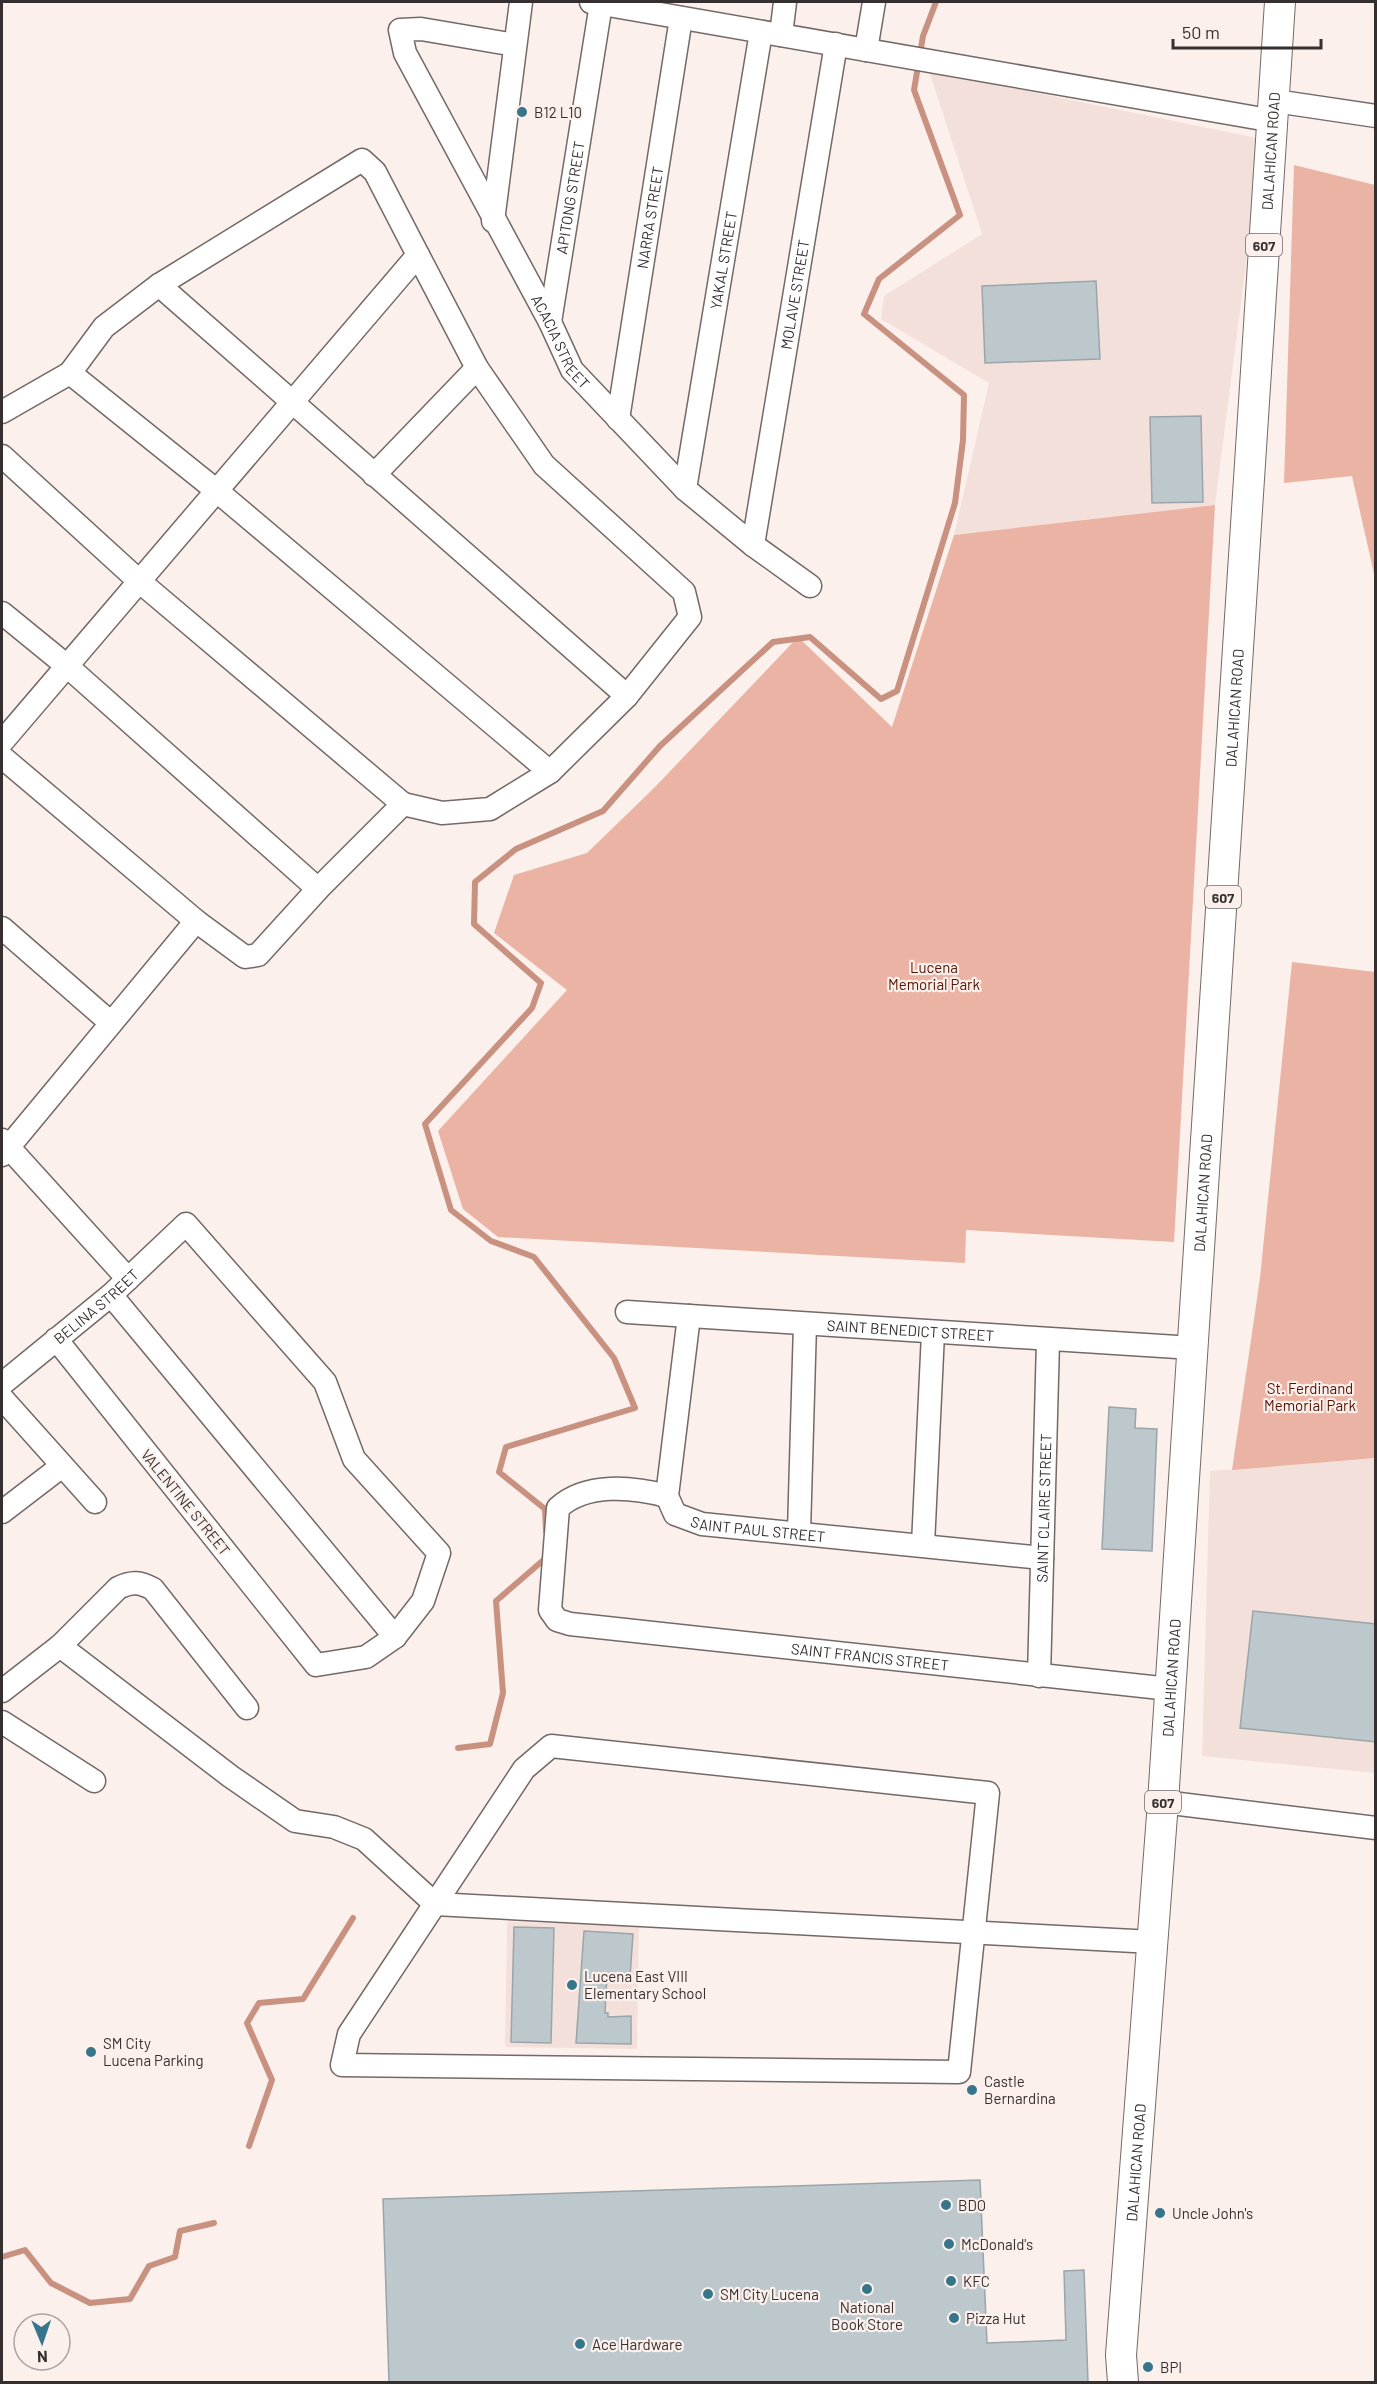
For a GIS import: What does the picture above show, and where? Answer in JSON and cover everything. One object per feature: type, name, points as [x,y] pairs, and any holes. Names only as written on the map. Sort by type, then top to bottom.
[{"type":"main road","name":"DALAHICAN ROAD","points":[[1124,2382],[1121,2355],[1163,1802],[1280,2]]},
{"type":"street","points":[[493,221],[521,2]]},
{"type":"street","name":"YAKAL STREET","points":[[685,489],[771,33],[785,2]]},
{"type":"street","points":[[866,50],[874,2]]},
{"type":"street","points":[[596,3],[693,13],[771,33],[941,63],[1274,111],[1376,116]]},
{"type":"street","name":"APITONG STREET","points":[[550,322],[596,3]]},
{"type":"street","name":"NARRA STREET","points":[[618,418],[693,13]]},
{"type":"street","name":"ACACIA STREET","points":[[515,45],[422,29],[400,30],[405,53],[493,221],[550,322],[572,370],[685,489],[753,545],[810,586]]},
{"type":"street","name":"MOLAVE STREET","points":[[753,545],[836,45]]},
{"type":"street","points":[[2,412],[70,373],[104,327],[159,285],[346,167],[362,160],[375,172],[477,368],[544,465],[684,592],[690,617],[627,696],[550,772],[490,809],[442,813],[403,804],[139,581],[2,456]]},
{"type":"street","points":[[2,742],[418,255]]},
{"type":"street","points":[[159,285],[627,696]]},
{"type":"street","points":[[374,475],[477,368]]},
{"type":"street","points":[[70,373],[217,491],[550,772]]},
{"type":"street","points":[[2,613],[67,666],[318,890]]},
{"type":"street","points":[[2,757],[196,921],[245,957],[258,955],[403,804]]},
{"type":"street","points":[[128,1279],[4,1148],[196,921]]},
{"type":"street","points":[[2,928],[111,1023]]},
{"type":"street","name":"BELINA STREET","points":[[2,1384],[111,1295],[186,1224],[325,1382],[354,1459],[439,1553],[423,1601],[395,1637]]},
{"type":"street","points":[[111,1295],[395,1637]]},
{"type":"street","name":"SAINT BENEDICT STREET","points":[[627,1312],[1048,1341],[1193,1348]]},
{"type":"street","points":[[667,1496],[689,1316]]},
{"type":"street","points":[[799,1532],[805,1324]]},
{"type":"street","points":[[922,1545],[933,1333]]},
{"type":"street","name":"VALENTINE STREET","points":[[56,1339],[316,1665],[366,1657],[395,1637]]},
{"type":"street","name":"SAINT CLAIRE STREET","points":[[1039,1676],[1048,1341]]},
{"type":"street","points":[[2,1398],[95,1502]]},
{"type":"street","points":[[2,1512],[62,1466]]},
{"type":"street","name":"SAINT FRANCIS STREET","points":[[667,1496],[641,1490],[606,1490],[571,1496],[558,1508],[550,1610],[557,1620],[570,1624],[1170,1689]]},
{"type":"street","name":"SAINT PAUL STREET","points":[[667,1496],[675,1515],[702,1524],[1042,1558]]},
{"type":"street","points":[[2,1691],[60,1646],[118,1588],[129,1583],[141,1583],[153,1589],[247,1708]]},
{"type":"street","points":[[60,1646],[230,1776],[295,1821],[334,1827],[364,1839],[435,1905],[1153,1942]]},
{"type":"street","points":[[2,1722],[94,1780]]},
{"type":"street","points":[[551,1746],[988,1793],[974,1933],[959,2072],[342,2065],[350,2034],[524,1769],[551,1746]]},
{"type":"street","points":[[1163,1802],[1376,1828]]},
{"type":"shaded area","points":[[929,71],[1262,139],[1215,505],[954,535],[989,383],[881,319],[884,296],[982,234]]},
{"type":"shaded area","points":[[1375,1458],[1375,1773],[1202,1756],[1210,1471]]},
{"type":"shaded area","name":"Lucena East VIII Elementary School","points":[[507,1922],[639,1924],[637,2049],[505,2047]]},
{"type":"green space","points":[[1294,165],[1375,185],[1375,578],[1352,476],[1284,483]]},
{"type":"green space","name":"Lucena Memorial Park","points":[[1215,505],[1174,1242],[966,1230],[965,1263],[498,1237],[463,1209],[438,1131],[567,990],[494,933],[514,875],[587,853],[655,787],[798,637],[892,727],[954,535]]},
{"type":"green space","name":"St. Ferdinand Memorial Park","points":[[1292,962],[1375,972],[1375,1458],[1232,1470],[1260,1278]]},
{"type":"building","points":[[1096,281],[1100,359],[985,363],[982,286]]},
{"type":"building","points":[[1201,416],[1203,502],[1152,503],[1150,417]]},
{"type":"building","points":[[1109,1407],[1136,1409],[1135,1428],[1157,1429],[1152,1551],[1102,1549]]},
{"type":"building","points":[[1253,1611],[1376,1624],[1376,1742],[1240,1728]]},
{"type":"building","points":[[514,1927],[554,1928],[551,2043],[511,2042]]},
{"type":"building","points":[[584,1931],[633,1934],[630,1977],[607,1975],[605,2013],[608,2013],[608,2017],[631,2016],[631,2044],[576,2043]]},
{"type":"building","points":[[980,2180],[987,2343],[1066,2340],[1064,2271],[1084,2270],[1088,2382],[389,2382],[383,2199]]},
{"type":"waterway","points":[[546,1531],[545,1509],[499,1472],[506,1447],[635,1408],[614,1358],[534,1257],[491,1241],[451,1210],[425,1124],[532,1008],[541,983],[474,924],[475,882],[516,849],[603,811],[660,746],[773,642],[810,637],[881,699],[897,691],[955,503],[963,440],[964,395],[864,314],[879,279],[960,215],[914,90],[923,36],[936,2]]},
{"type":"waterway","points":[[458,1748],[490,1744],[503,1693],[496,1601],[547,1557]]},
{"type":"waterway","points":[[249,2146],[272,2080],[247,2023],[259,2003],[303,1999],[353,1918]]},
{"type":"waterway","points":[[2,2257],[25,2250],[51,2283],[90,2303],[130,2299],[149,2266],[175,2257],[180,2231],[214,2223]]},
{"type":"place","name":"B12 L10","points":[[522,112]]},
{"type":"place","name":"Lucena East VIII Elementary School","points":[[572,1985]]},
{"type":"place","name":"SM City Lucena Parking","points":[[91,2052]]},
{"type":"place","name":"Castle Bernardina","points":[[972,2090]]},
{"type":"place","name":"BDO","points":[[946,2205]]},
{"type":"place","name":"Uncle John's","points":[[1160,2213]]},
{"type":"place","name":"McDonald's","points":[[949,2244]]},
{"type":"place","name":"KFC","points":[[951,2281]]},
{"type":"place","name":"National Book Store","points":[[867,2289]]},
{"type":"place","name":"SM City Lucena","points":[[708,2294]]},
{"type":"place","name":"Pizza Hut","points":[[954,2318]]},
{"type":"place","name":"Ace Hardware","points":[[580,2344]]},
{"type":"place","name":"BPI","points":[[1148,2367]]}]
